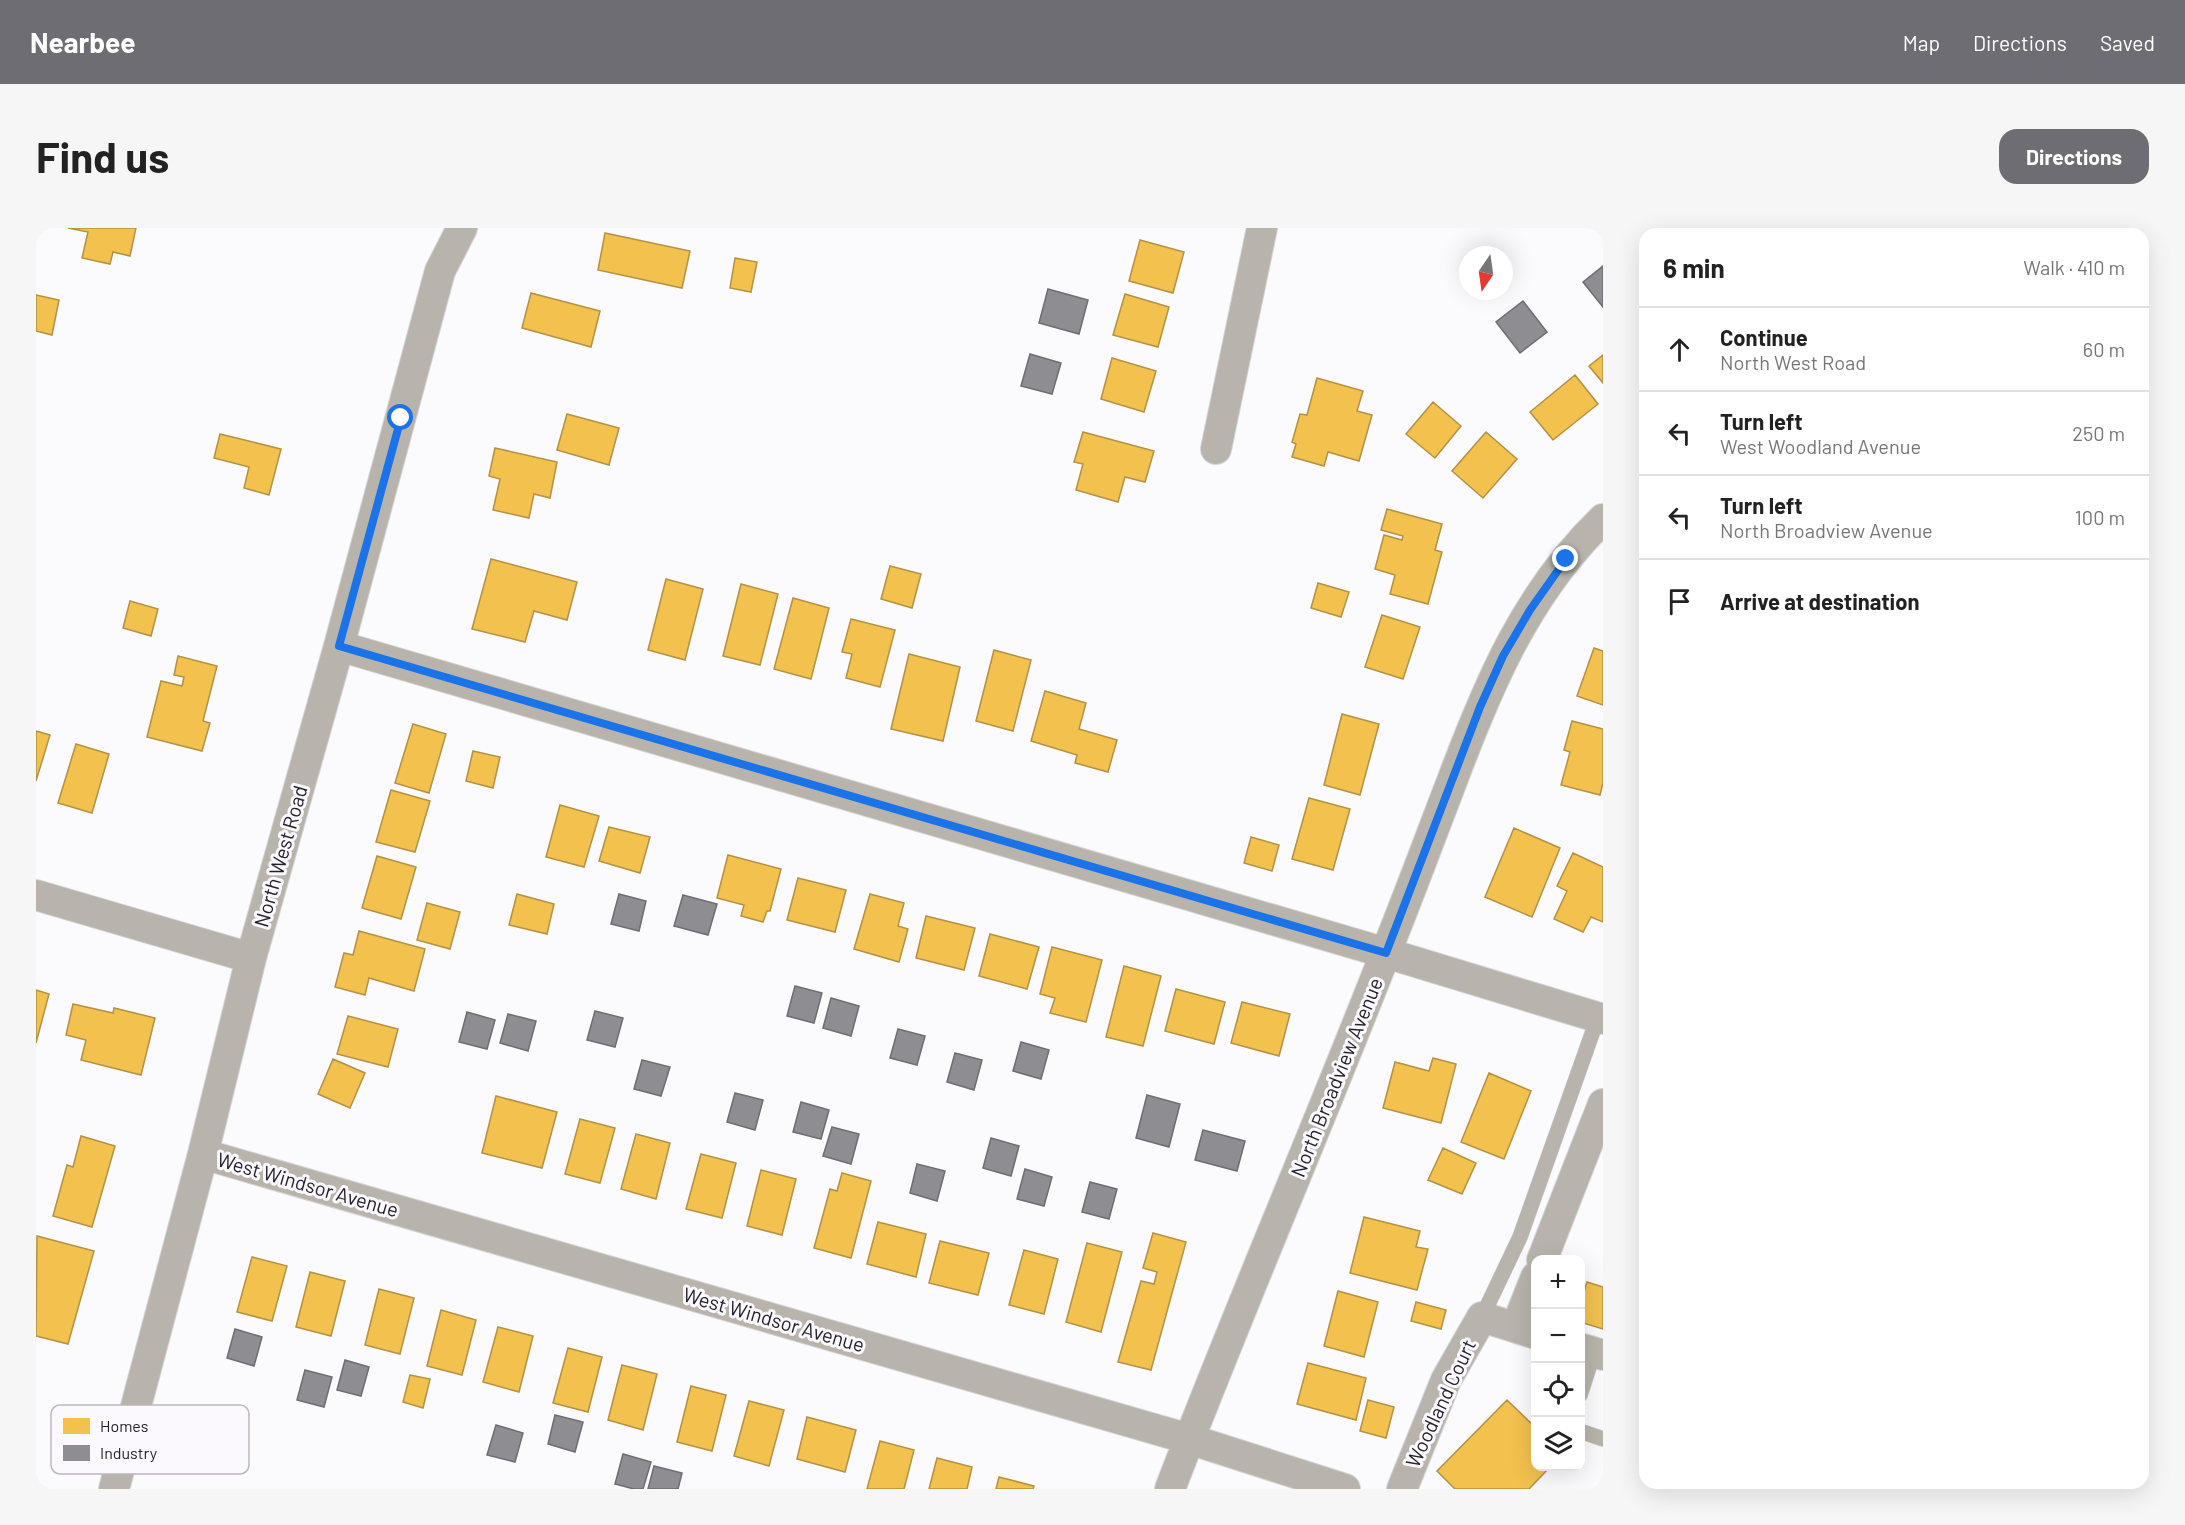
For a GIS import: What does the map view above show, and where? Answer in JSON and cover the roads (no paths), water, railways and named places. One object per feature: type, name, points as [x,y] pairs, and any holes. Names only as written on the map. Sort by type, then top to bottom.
[{"type":"street","name":"North West Road","points":[[136,1405],[203,1154],[250,958],[339,646],[440,271],[462,228]]},
{"type":"street","points":[[1216,449],[1263,228]]},
{"type":"street","name":"North Broadview Avenue","points":[[1170,1489],[1386,953],[1480,707],[1503,656],[1530,610],[1589,532],[1603,519]]},
{"type":"street","points":[[339,646],[1601,1018]]},
{"type":"street","points":[[36,895],[250,958]]},
{"type":"street","points":[[1544,1255],[1603,1104]]},
{"type":"street","name":"West Windsor Avenue","points":[[203,1154],[1190,1439],[1345,1489]]},
{"type":"street","name":"Woodland Court","points":[[1402,1489],[1446,1380],[1482,1317],[1526,1330],[1531,1304]]},
{"type":"street","name":"North West Road","points":[[114,1489],[118,1474]]},
{"type":"lane","points":[[1482,1317],[1520,1237],[1601,1018]]},
{"type":"lane","points":[[1585,1379],[1592,1351]]},
{"type":"lane","points":[[1585,1432],[1603,1439]]}]
